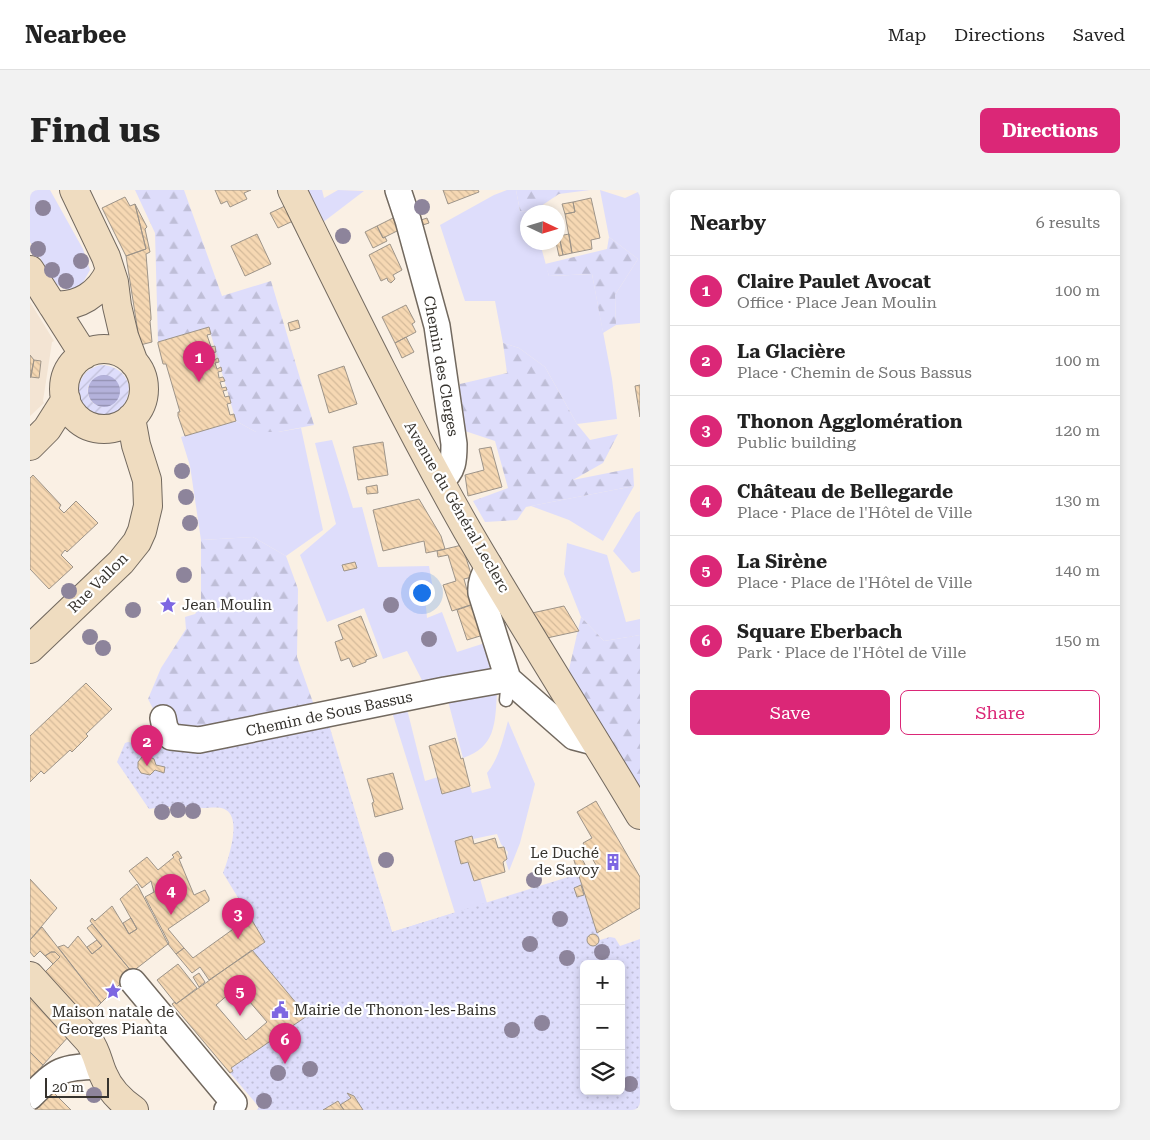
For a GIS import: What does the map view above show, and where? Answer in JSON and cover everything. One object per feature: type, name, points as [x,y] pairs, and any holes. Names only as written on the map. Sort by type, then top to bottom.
[{"type":"street","points":[[74,190],[102,245],[116,294],[116,306],[127,346],[142,379],[144,391],[139,408],[131,418],[118,427],[101,429],[93,427],[79,420],[73,414],[66,399],[65,387],[67,374],[74,363],[90,353],[113,351],[125,356],[134,363]]},
{"type":"street","name":"Avenue du Général Leclerc","points":[[292,190],[440,481],[640,815]]},
{"type":"street","name":"Chemin des Clerges","points":[[398,190],[429,296],[442,358],[454,457],[453,466],[448,475],[440,481]]},
{"type":"street","points":[[30,270],[52,305],[90,353]]},
{"type":"street","points":[[52,305],[73,304],[87,298],[100,288],[110,270]]},
{"type":"street","points":[[90,353],[116,306]]},
{"type":"street","points":[[30,446],[48,429],[66,399]]},
{"type":"street","name":"Rue Vallon","points":[[30,649],[121,562],[137,542],[146,518],[148,493],[147,480],[131,418]]},
{"type":"street","points":[[489,565],[482,578],[481,593],[507,689],[574,737],[597,743]]},
{"type":"street","name":"Chemin de Sous Bassus","points":[[163,718],[165,728],[171,737],[199,740],[445,690],[507,689]]},
{"type":"street","points":[[30,976],[93,1047],[106,1081],[121,1099],[134,1110]]},
{"type":"street","points":[[133,982],[234,1103],[227,1110]]},
{"type":"street","points":[[30,1097],[49,1078],[61,1070],[74,1067],[100,1066]]},
{"type":"shaded area","points":[[30,302],[54,341],[52,342],[44,403],[30,416]]},
{"type":"shaded area","points":[[104,375],[110,376],[115,380],[119,385],[119,397],[115,402],[110,406],[104,407],[98,406],[93,402],[89,397],[88,391],[89,385],[93,380],[98,376]]},
{"type":"green space","points":[[35,190],[50,190],[83,249],[90,270],[81,286],[70,291],[57,285],[30,242],[30,193]]},
{"type":"green space","points":[[135,190],[184,190],[222,296],[271,281],[314,425],[278,432],[256,432],[236,421],[209,328],[158,342],[155,233]]},
{"type":"green space","points":[[306,190],[322,190],[324,198],[338,190],[364,191],[322,223]]},
{"type":"green space","points":[[507,190],[516,190],[520,211],[520,250],[542,250],[549,276],[592,274],[612,379],[617,419],[577,424],[545,367],[519,348],[503,343],[495,301],[465,301],[440,225],[494,195]]},
{"type":"green space","points":[[516,190],[590,190],[559,194],[542,205],[520,205],[520,211]]},
{"type":"green space","points":[[600,190],[625,198],[640,191],[640,323],[616,325],[615,295],[638,259],[609,237]]},
{"type":"green space","points":[[609,237],[638,259],[615,295],[616,325],[603,333],[592,274],[549,276],[545,264],[607,249]]},
{"type":"green space","points":[[503,343],[519,348],[545,367],[577,424],[590,440],[618,434],[603,463],[573,480],[633,468],[634,486],[526,507],[517,520],[485,522],[473,501],[508,488],[495,441],[459,429],[460,384],[507,373]]},
{"type":"green space","points":[[101,365],[114,368],[127,380],[129,391],[127,398],[121,408],[113,414],[103,415],[94,412],[86,407],[80,399],[79,389],[82,378],[87,371]],"holes":[[[113,378],[119,386],[106,407],[98,406],[88,395],[88,386]]]},
{"type":"green space","points":[[236,421],[256,432],[278,432],[301,428],[323,530],[286,556],[253,537],[201,540],[190,466],[181,437]]},
{"type":"green space","points":[[332,440],[353,508],[362,507],[378,567],[429,566],[433,589],[425,596],[427,618],[442,612],[457,652],[485,643],[496,671],[425,686],[407,651],[383,659],[364,608],[327,622],[300,555],[336,524],[315,443]]},
{"type":"green space","points":[[634,486],[603,541],[569,520],[531,506]]},
{"type":"green space","points":[[640,511],[640,571],[632,573],[613,551],[636,513]]},
{"type":"green space","points":[[253,537],[286,556],[298,589],[297,657],[382,898],[392,932],[467,909],[462,1005],[240,822],[160,722],[148,699],[161,668],[186,629],[185,617],[195,614],[201,606],[201,540]]},
{"type":"green space","points":[[567,543],[607,555],[626,622],[640,619],[640,635],[604,641],[581,617],[564,574]]},
{"type":"green space","points":[[581,617],[604,641],[640,635],[640,797],[567,678]]},
{"type":"green space","points":[[497,693],[494,724],[488,741],[474,753],[463,758],[448,701]]},
{"type":"green space","points":[[407,709],[425,781],[438,777],[443,794],[470,786],[472,793],[491,788],[487,773],[498,755],[508,721],[535,784],[520,843],[509,871],[506,862],[508,852],[501,844],[497,834],[473,839],[471,836],[455,841],[461,864],[468,862],[474,881],[480,879],[487,903],[455,913],[392,712]]},
{"type":"green space","points":[[329,725],[392,932],[578,874],[600,940],[610,937],[615,938],[620,946],[640,939],[640,1110],[363,1110],[354,1096],[348,1093],[351,1098],[340,1105],[337,1101],[323,1110],[257,1110],[259,1107],[230,1073],[233,1071],[231,1068],[307,1016],[252,950],[265,942],[223,873],[232,840],[233,822],[231,815],[226,810],[218,808],[163,807],[149,809],[117,762],[125,743],[191,749]]},
{"type":"building","points":[[215,190],[251,190],[244,193],[247,199],[230,207],[227,201],[221,204]]},
{"type":"building","points":[[443,190],[478,190],[479,192],[448,204]]},
{"type":"building","points":[[125,197],[130,206],[135,204],[146,249],[126,256],[102,208]]},
{"type":"building","points":[[591,198],[600,238],[591,240],[592,249],[572,253],[565,214],[575,212],[573,202]]},
{"type":"building","points":[[573,202],[575,212],[565,214],[565,205],[562,204]]},
{"type":"building","points":[[135,204],[147,227],[145,229],[150,252],[146,254],[152,342],[140,345],[126,256],[146,249]]},
{"type":"building","points":[[285,206],[293,221],[278,228],[270,213]]},
{"type":"building","points":[[393,218],[399,230],[383,238],[377,226]]},
{"type":"building","points":[[427,218],[429,223],[420,226],[418,221]]},
{"type":"building","points":[[377,226],[383,238],[385,237],[387,241],[373,248],[365,232]]},
{"type":"building","points":[[257,234],[271,264],[245,276],[231,246]]},
{"type":"building","points":[[569,234],[572,253],[563,255],[562,250],[565,250],[565,235]]},
{"type":"building","points":[[390,244],[402,270],[393,275],[395,279],[391,283],[387,278],[381,281],[369,255]]},
{"type":"building","points":[[558,250],[562,250],[563,255],[559,256]]},
{"type":"building","points":[[406,305],[415,322],[412,324],[416,332],[395,343],[382,317]]},
{"type":"building","points":[[298,320],[300,328],[290,331],[288,323]]},
{"type":"building","points":[[209,327],[211,334],[207,335],[211,347],[215,346],[216,352],[212,353],[214,360],[218,358],[219,362],[215,363],[217,369],[221,367],[222,371],[218,372],[219,378],[223,377],[225,381],[220,382],[222,388],[226,387],[227,390],[223,391],[225,397],[229,396],[231,403],[227,404],[230,415],[234,414],[236,421],[185,436],[178,416],[178,412],[180,412],[166,364],[163,364],[158,342]]},
{"type":"building","points":[[406,337],[414,352],[402,358],[395,343]]},
{"type":"building","points":[[30,355],[34,360],[30,378]]},
{"type":"building","points":[[34,360],[41,361],[39,378],[31,377]]},
{"type":"building","points":[[344,366],[357,404],[329,413],[318,375]]},
{"type":"building","points":[[640,385],[640,417],[635,386]]},
{"type":"building","points":[[383,442],[388,475],[358,480],[353,447]]},
{"type":"building","points":[[491,447],[502,487],[468,496],[465,475],[484,470],[479,449]]},
{"type":"building","points":[[33,475],[61,505],[59,508],[64,513],[76,501],[98,523],[67,552],[65,550],[61,555],[73,567],[49,589],[30,569],[30,478]]},
{"type":"building","points":[[377,485],[378,493],[367,494],[366,487]]},
{"type":"building","points":[[419,499],[441,536],[445,549],[426,553],[424,541],[383,551],[373,510]]},
{"type":"building","points":[[462,545],[472,577],[464,579],[467,590],[474,588],[479,602],[452,611],[443,585],[456,581],[448,555],[438,557],[437,551]]},
{"type":"building","points":[[355,562],[357,568],[344,571],[342,565]]},
{"type":"building","points":[[474,604],[490,633],[467,640],[457,610]]},
{"type":"building","points":[[564,606],[579,631],[547,638],[532,613]]},
{"type":"building","points":[[361,616],[377,656],[353,667],[349,658],[341,661],[335,642],[343,639],[338,625]]},
{"type":"building","points":[[86,683],[112,709],[86,734],[88,736],[72,752],[70,750],[44,774],[41,771],[30,782],[30,736]]},
{"type":"building","points":[[455,738],[461,759],[463,758],[470,786],[442,794],[429,746]]},
{"type":"building","points":[[148,756],[154,759],[156,765],[165,767],[164,773],[155,770],[150,775],[141,773],[138,768],[138,762],[142,757]]},
{"type":"building","points":[[393,773],[403,809],[375,817],[372,803],[374,802],[367,779]]},
{"type":"building","name":"Le Duché de Savoy","points":[[596,801],[640,877],[640,908],[597,933],[572,854],[578,852],[591,875],[599,870],[583,843],[592,838],[577,812]]},
{"type":"building","points":[[472,836],[474,844],[495,838],[498,848],[504,847],[507,859],[503,862],[505,872],[474,881],[468,862],[461,864],[455,841]]},
{"type":"building","points":[[178,851],[182,858],[179,859],[194,895],[205,890],[209,901],[168,929],[184,948],[176,954],[168,944],[145,897],[154,892],[151,881],[142,888],[129,871],[147,857],[158,870],[174,857],[172,855]]},
{"type":"building","points":[[30,879],[57,908],[30,940]]},
{"type":"building","points":[[137,884],[168,944],[132,972],[90,921],[92,918],[95,921],[112,906],[129,934],[137,929],[120,899]]},
{"type":"building","points":[[581,885],[584,895],[577,897],[574,888]]},
{"type":"building","points":[[250,917],[265,942],[209,980],[200,967],[192,973],[176,954],[184,948],[193,958]]},
{"type":"building","points":[[131,918],[137,929],[129,934],[123,923]]},
{"type":"building","points":[[92,924],[132,972],[101,1003],[58,947],[64,945],[68,948],[78,936],[92,954],[102,946],[87,928]]},
{"type":"building","points":[[42,927],[101,1003],[87,1017],[44,973],[60,957],[55,952],[45,956],[40,951],[34,957],[30,952],[30,940]]},
{"type":"building","points":[[595,934],[598,935],[598,945],[591,946],[588,945],[587,938],[588,935]]},
{"type":"building","points":[[97,940],[102,946],[92,954],[87,947]]},
{"type":"building","name":"Mairie de Thonon-les-Bains","points":[[252,950],[307,1016],[231,1068],[233,1071],[230,1073],[172,1004],[175,1002],[176,1004]],"holes":[[[237,987],[267,1022],[246,1040],[216,1005]]]},
{"type":"building","points":[[55,952],[60,957],[53,964],[45,956]]},
{"type":"building","points":[[178,964],[197,988],[176,1004],[157,980]]},
{"type":"building","points":[[199,973],[205,982],[199,987],[193,977]]},
{"type":"building","points":[[30,995],[69,1036],[43,1065],[30,1052]]},
{"type":"building","points":[[30,1052],[43,1065],[30,1080]]},
{"type":"building","points":[[51,1090],[71,1110],[32,1110]]},
{"type":"building","points":[[347,1093],[354,1096],[363,1110],[344,1110],[340,1105],[351,1098]]},
{"type":"building","points":[[338,1101],[344,1110],[323,1110]]},
{"type":"place","name":"Claire Paulet Avocat","points":[[199,382]]},
{"type":"place","name":"Jean Moulin","points":[[168,605]]},
{"type":"place","name":"La Glacière","points":[[147,766]]},
{"type":"place","name":"Le Duché de Savoy","points":[[613,862]]},
{"type":"place","name":"Château de Bellegarde","points":[[171,915]]},
{"type":"place","name":"Thonon Agglomération","points":[[238,939]]},
{"type":"place","name":"Maison natale de Georges Pianta","points":[[113,991]]},
{"type":"place","name":"Mairie de Thonon-les-Bains","points":[[280,1010]]},
{"type":"place","name":"La Sirène","points":[[240,1016]]},
{"type":"place","name":"Square Eberbach","points":[[285,1064]]}]
